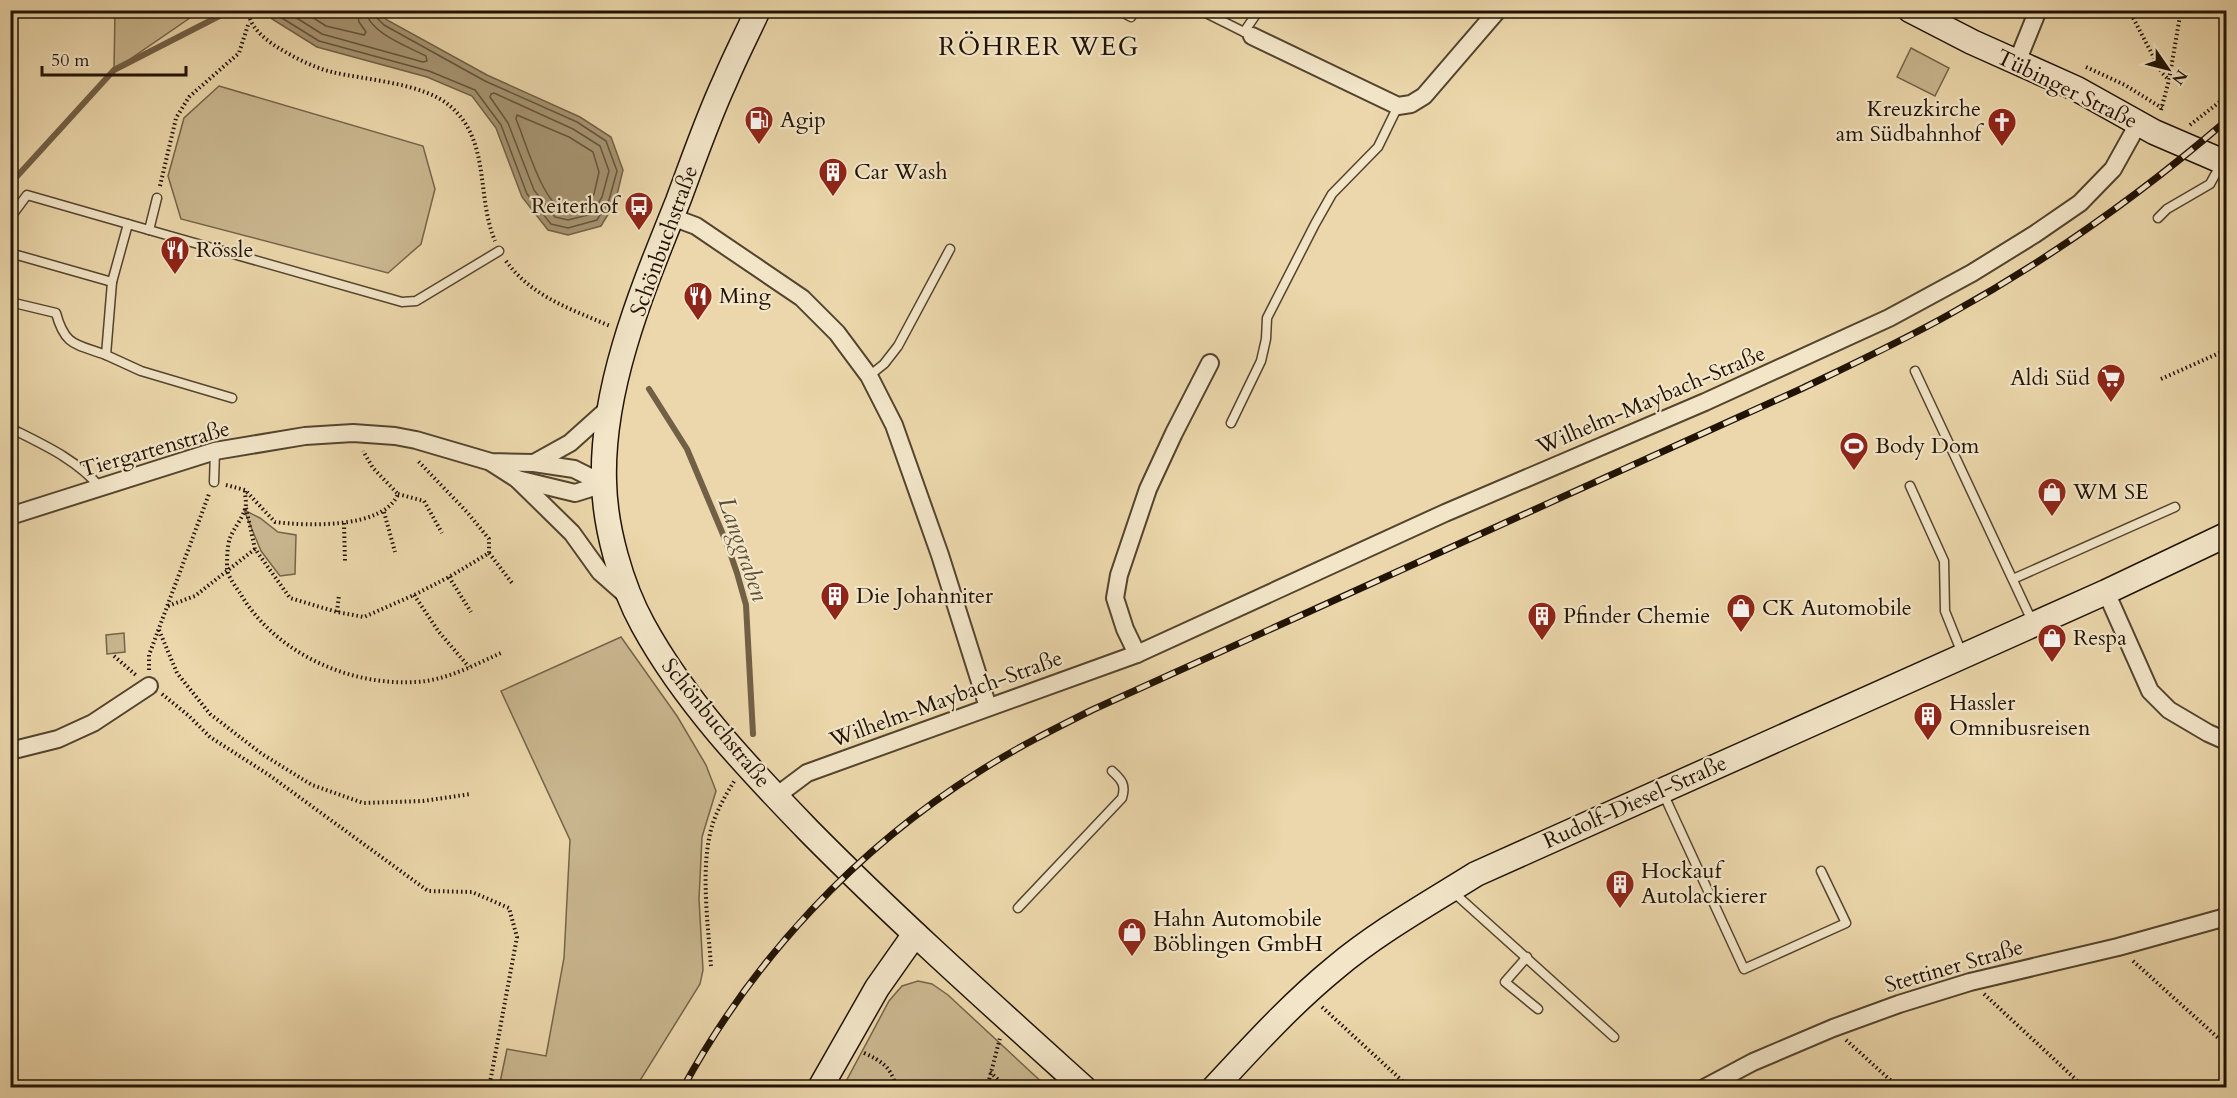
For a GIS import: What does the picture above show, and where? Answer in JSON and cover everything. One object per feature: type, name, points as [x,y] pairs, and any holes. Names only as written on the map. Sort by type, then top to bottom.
[{"type":"street","name":"Schönbuchstraße","points":[[758,10],[723,83],[672,217],[630,334],[609,408],[604,484],[611,532],[629,598],[643,626],[674,676],[745,764],[871,894],[1084,1088]]},
{"type":"street","points":[[1248,34],[1398,106],[1411,104],[1424,96],[1498,10]]},
{"type":"street","name":"Tübinger Straße","points":[[1910,10],[1972,42],[2077,89],[2171,140],[2224,162]]},
{"type":"street","points":[[2017,62],[2038,10]]},
{"type":"street","name":"Wilhelm-Maybach-Straße","points":[[776,797],[807,773],[1137,654],[1445,513],[1747,384],[1931,297],[2035,234],[2080,203],[2113,169],[2138,124]]},
{"type":"street","points":[[672,217],[696,226],[802,298],[837,333],[869,376],[894,424],[940,555],[988,707]]},
{"type":"street","points":[[1137,654],[1125,629],[1115,598],[1119,575],[1148,489],[1210,363]]},
{"type":"street","points":[[534,463],[570,443],[609,408]]},
{"type":"street","name":"Tiergartenstraße","points":[[10,516],[215,451],[305,436],[352,433],[416,440],[491,462],[534,463],[574,469],[604,484]]},
{"type":"street","name":"Tiergartenstraße","points":[[491,462],[516,479],[572,533],[600,572],[629,598]]},
{"type":"street","name":"Tiergartenstraße","points":[[516,479],[574,493],[604,484]]},
{"type":"street","name":"Rudolf-Diesel-Straße","points":[[1214,1088],[1306,993],[1337,966],[1406,918],[1476,874],[2106,592],[2226,535]]},
{"type":"street","points":[[2106,592],[2150,691],[2169,710],[2226,741]]},
{"type":"street","points":[[10,751],[57,740],[93,723],[149,686]]},
{"type":"street","name":"Stettiner Straße","points":[[1704,1088],[1753,1062],[1833,1028],[1899,1004],[1970,982],[2118,947],[2226,917]]},
{"type":"street","points":[[820,1088],[877,988],[915,934]]},
{"type":"lane","points":[[1118,10],[1131,18],[1135,10]]},
{"type":"lane","points":[[1200,10],[1248,34],[1259,10]]},
{"type":"lane","points":[[1231,423],[1261,361],[1266,339],[1266,318],[1315,224],[1332,194],[1378,147],[1398,106]]},
{"type":"lane","points":[[2158,218],[2167,209],[2210,184],[2224,162]]},
{"type":"lane","points":[[10,218],[27,195],[402,302],[416,301],[499,251]]},
{"type":"lane","points":[[149,230],[157,198]]},
{"type":"lane","points":[[106,355],[112,282],[128,224]]},
{"type":"lane","points":[[869,376],[885,364],[898,346],[950,249]]},
{"type":"lane","points":[[10,253],[112,282]]},
{"type":"lane","points":[[10,302],[56,313],[60,330],[67,340],[141,370],[232,398]]},
{"type":"lane","points":[[1915,371],[2034,624]]},
{"type":"lane","points":[[10,428],[64,456],[86,471],[101,488]]},
{"type":"lane","points":[[214,482],[215,451]]},
{"type":"lane","points":[[1910,486],[1944,561],[1945,611],[1963,656]]},
{"type":"lane","points":[[2013,579],[2175,507]]},
{"type":"lane","points":[[1018,908],[1122,798],[1125,789],[1123,782],[1113,771]]},
{"type":"lane","points":[[1661,790],[1744,969],[1846,923],[1821,871]]},
{"type":"lane","points":[[1451,890],[1614,1037]]},
{"type":"lane","points":[[1527,957],[1505,981],[1538,1009]]},
{"type":"path","points":[[157,198],[176,118],[189,97],[239,53],[249,21],[247,10]]},
{"type":"path","points":[[2129,10],[2162,73],[2169,80]]},
{"type":"path","points":[[2162,108],[2181,10]]},
{"type":"path","points":[[249,21],[260,35],[300,60],[330,71],[427,93],[449,105],[470,128],[482,164],[486,211],[499,251],[531,288],[551,301],[630,334]]},
{"type":"path","points":[[2171,140],[2226,97]]},
{"type":"path","points":[[2161,379],[2226,350]]},
{"type":"path","points":[[394,436],[467,512],[489,539],[489,552],[512,583]]},
{"type":"path","points":[[373,468],[398,494],[424,501],[442,533]]},
{"type":"path","points":[[149,686],[149,655],[214,482],[245,490],[275,522],[300,525],[344,523],[384,512],[394,503],[398,494]]},
{"type":"path","points":[[245,490],[246,508],[255,549],[290,598],[336,612],[364,617],[449,577],[489,552]]},
{"type":"path","points":[[246,508],[230,539],[227,572],[249,609],[264,626],[312,660],[346,674],[380,681],[416,682],[450,675],[501,653]]},
{"type":"path","points":[[384,512],[395,552]]},
{"type":"path","points":[[344,523],[345,562]]},
{"type":"path","points":[[167,606],[195,596],[255,549]]},
{"type":"path","points":[[449,577],[471,612]]},
{"type":"path","points":[[336,612],[339,595]]},
{"type":"path","points":[[414,595],[439,632],[468,667]]},
{"type":"path","points":[[159,629],[177,673],[210,714],[262,754],[312,785],[363,803],[423,801],[471,794]]},
{"type":"path","points":[[114,656],[189,716],[210,737],[269,775],[428,891],[472,891],[509,908],[517,937],[489,1088]]},
{"type":"path","points":[[711,966],[707,871],[712,826],[727,793],[745,764]]},
{"type":"path","points":[[2118,947],[2226,1045]]},
{"type":"path","points":[[1970,982],[2085,1088]]},
{"type":"path","points":[[1306,993],[1410,1088]]},
{"type":"path","points":[[987,1088],[1005,1017]]},
{"type":"path","points":[[1833,1028],[1899,1088]]},
{"type":"path","points":[[845,1044],[884,1063],[893,1077],[896,1088]]},
{"type":"path","points":[[990,1072],[1007,1088]]},
{"type":"shaded area","points":[[115,10],[200,11],[114,70]]},
{"type":"shaded area","points":[[1911,48],[1949,68],[1935,96],[1897,77]]},
{"type":"shaded area","points":[[219,86],[423,146],[435,189],[421,244],[388,273],[181,219],[168,176],[184,118]]},
{"type":"shaded area","points":[[244,510],[260,518],[278,532],[296,535],[295,574],[280,576],[261,551]]},
{"type":"shaded area","points":[[124,633],[125,652],[107,654],[106,635]]},
{"type":"shaded area","points":[[621,637],[677,716],[706,765],[716,791],[702,837],[699,899],[703,970],[700,984],[636,1087],[499,1087],[507,1049],[546,1056],[564,958],[570,840],[501,691]]},
{"type":"shaded area","points":[[918,981],[932,984],[948,995],[1047,1087],[843,1087],[889,1001],[902,986]]},
{"type":"water","points":[[268,11],[377,11],[387,20],[487,75],[580,117],[611,137],[623,170],[615,203],[601,226],[568,235],[548,230],[522,197],[496,128],[472,96],[427,77],[317,47],[272,19]]},
{"type":"waterway","points":[[10,184],[114,70],[231,10]]},
{"type":"waterway","name":"Langgraben","points":[[649,389],[687,449],[737,573],[746,605],[753,734]]},
{"type":"waterway","name":"Langgraben","points":[[868,1088],[869,1084]]},
{"type":"railway","points":[[683,1088],[742,995],[811,910],[891,835],[980,771],[1092,710],[1803,388],[1914,334],[1987,293],[2093,225],[2226,121]]},
{"type":"place","name":"Agip","points":[[759,146]]},
{"type":"place","name":"Kreuzkirche am Südbahnhof","points":[[2002,148]]},
{"type":"place","name":"Car Wash","points":[[833,198]]},
{"type":"place","name":"Reiterhof","points":[[639,232]]},
{"type":"place","name":"Rössle","points":[[175,276]]},
{"type":"place","name":"Ming","points":[[698,322]]},
{"type":"place","name":"Aldi Süd","points":[[2111,404]]},
{"type":"place","name":"Body Dom","points":[[1854,472]]},
{"type":"place","name":"WM SE","points":[[2052,518]]},
{"type":"place","name":"Die Johanniter","points":[[835,622]]},
{"type":"place","name":"CK Automobile","points":[[1741,634]]},
{"type":"place","name":"Pfinder Chemie","points":[[1542,642]]},
{"type":"place","name":"Respa","points":[[2052,664]]},
{"type":"place","name":"Hassler Omnibusreisen","points":[[1928,742]]},
{"type":"place","name":"Hockauf Autolackierer","points":[[1620,910]]},
{"type":"place","name":"Hahn Automobile Böblingen GmbH","points":[[1132,958]]},
{"type":"district","name":"RÖHRER WEG","points":[[1039,46]]}]
